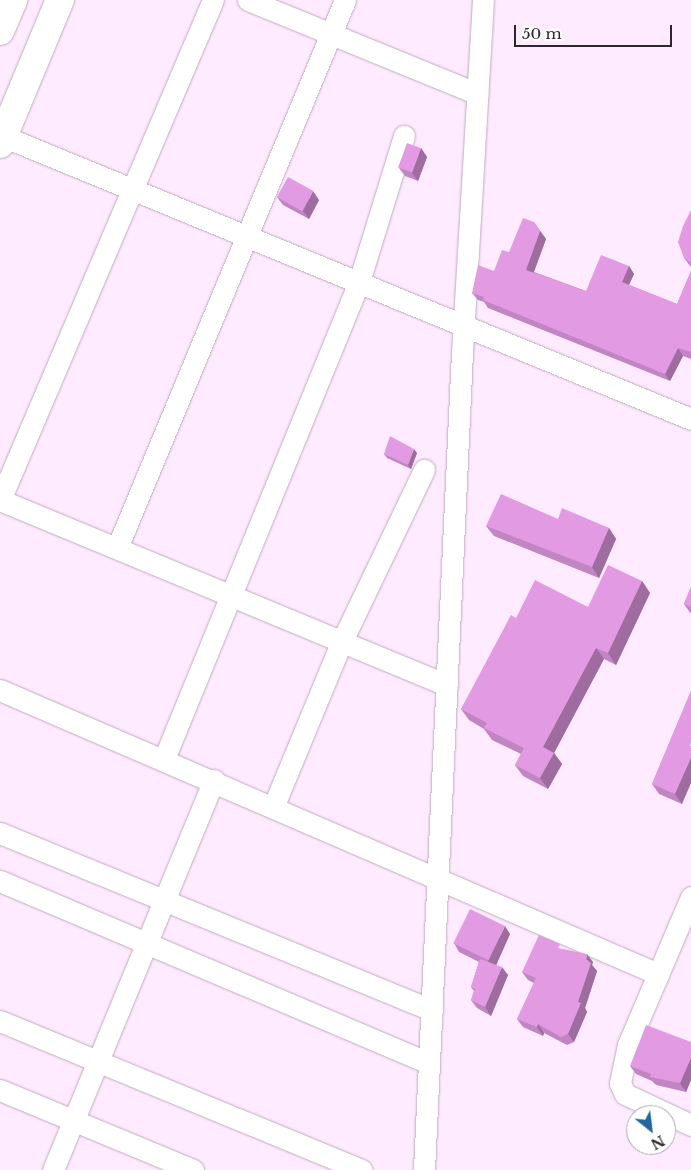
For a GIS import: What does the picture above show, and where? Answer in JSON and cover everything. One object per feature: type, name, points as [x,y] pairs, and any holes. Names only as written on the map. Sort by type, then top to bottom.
[{"type":"main road","points":[[0,31],[13,0]]},
{"type":"main road","points":[[1,138],[60,0]]},
{"type":"street","points":[[213,0],[0,500],[446,684]]},
{"type":"street","points":[[248,0],[478,94]]},
{"type":"street","points":[[117,548],[345,0]]},
{"type":"street","points":[[424,1170],[463,325],[483,0]]},
{"type":"street","points":[[164,759],[359,282],[404,136]]},
{"type":"street","points":[[1,138],[132,189],[691,418]]},
{"type":"street","points":[[274,806],[342,641],[424,470]]},
{"type":"street","points":[[0,690],[214,780],[658,974]]},
{"type":"street","points":[[53,1170],[214,780]]},
{"type":"street","points":[[0,833],[432,1010]]},
{"type":"street","points":[[0,881],[429,1063]]},
{"type":"street","points":[[691,897],[622,1062],[620,1083],[625,1094],[691,1125]]},
{"type":"street","points":[[0,1021],[361,1170]]},
{"type":"street","points":[[0,1090],[193,1170]]},
{"type":"building","points":[[407,143],[421,148],[412,173],[398,167]]},
{"type":"building","points":[[288,177],[313,191],[302,211],[277,197]]},
{"type":"building","points":[[691,210],[691,263],[684,258],[678,242]]},
{"type":"building","points":[[523,218],[534,222],[540,231],[526,270],[586,291],[601,255],[629,266],[622,282],[677,304],[691,271],[691,352],[678,348],[665,374],[483,300],[484,297],[472,293],[478,265],[494,271],[502,250],[509,252]]},
{"type":"building","points":[[390,436],[414,449],[408,465],[384,454]]},
{"type":"building","points":[[501,494],[558,519],[562,508],[609,528],[592,567],[486,526]]},
{"type":"building","points":[[608,565],[642,581],[608,653],[596,648],[543,747],[554,753],[540,778],[515,765],[524,748],[484,728],[487,723],[461,709],[511,615],[516,618],[535,580],[588,607]]},
{"type":"building","points":[[691,587],[691,607],[684,604]]},
{"type":"building","points":[[691,691],[691,757],[675,794],[652,784]]},
{"type":"building","points":[[470,909],[505,926],[488,960],[453,943]]},
{"type":"building","points":[[539,935],[560,944],[558,948],[587,954],[586,959],[591,963],[578,1002],[581,1003],[568,1034],[561,1037],[538,1024],[537,1027],[517,1019],[536,978],[522,972]]},
{"type":"building","points":[[480,959],[502,967],[485,1007],[471,1000],[475,989],[471,987]]},
{"type":"building","points":[[646,1025],[691,1042],[691,1058],[680,1083],[650,1077],[651,1074],[630,1066]]}]
